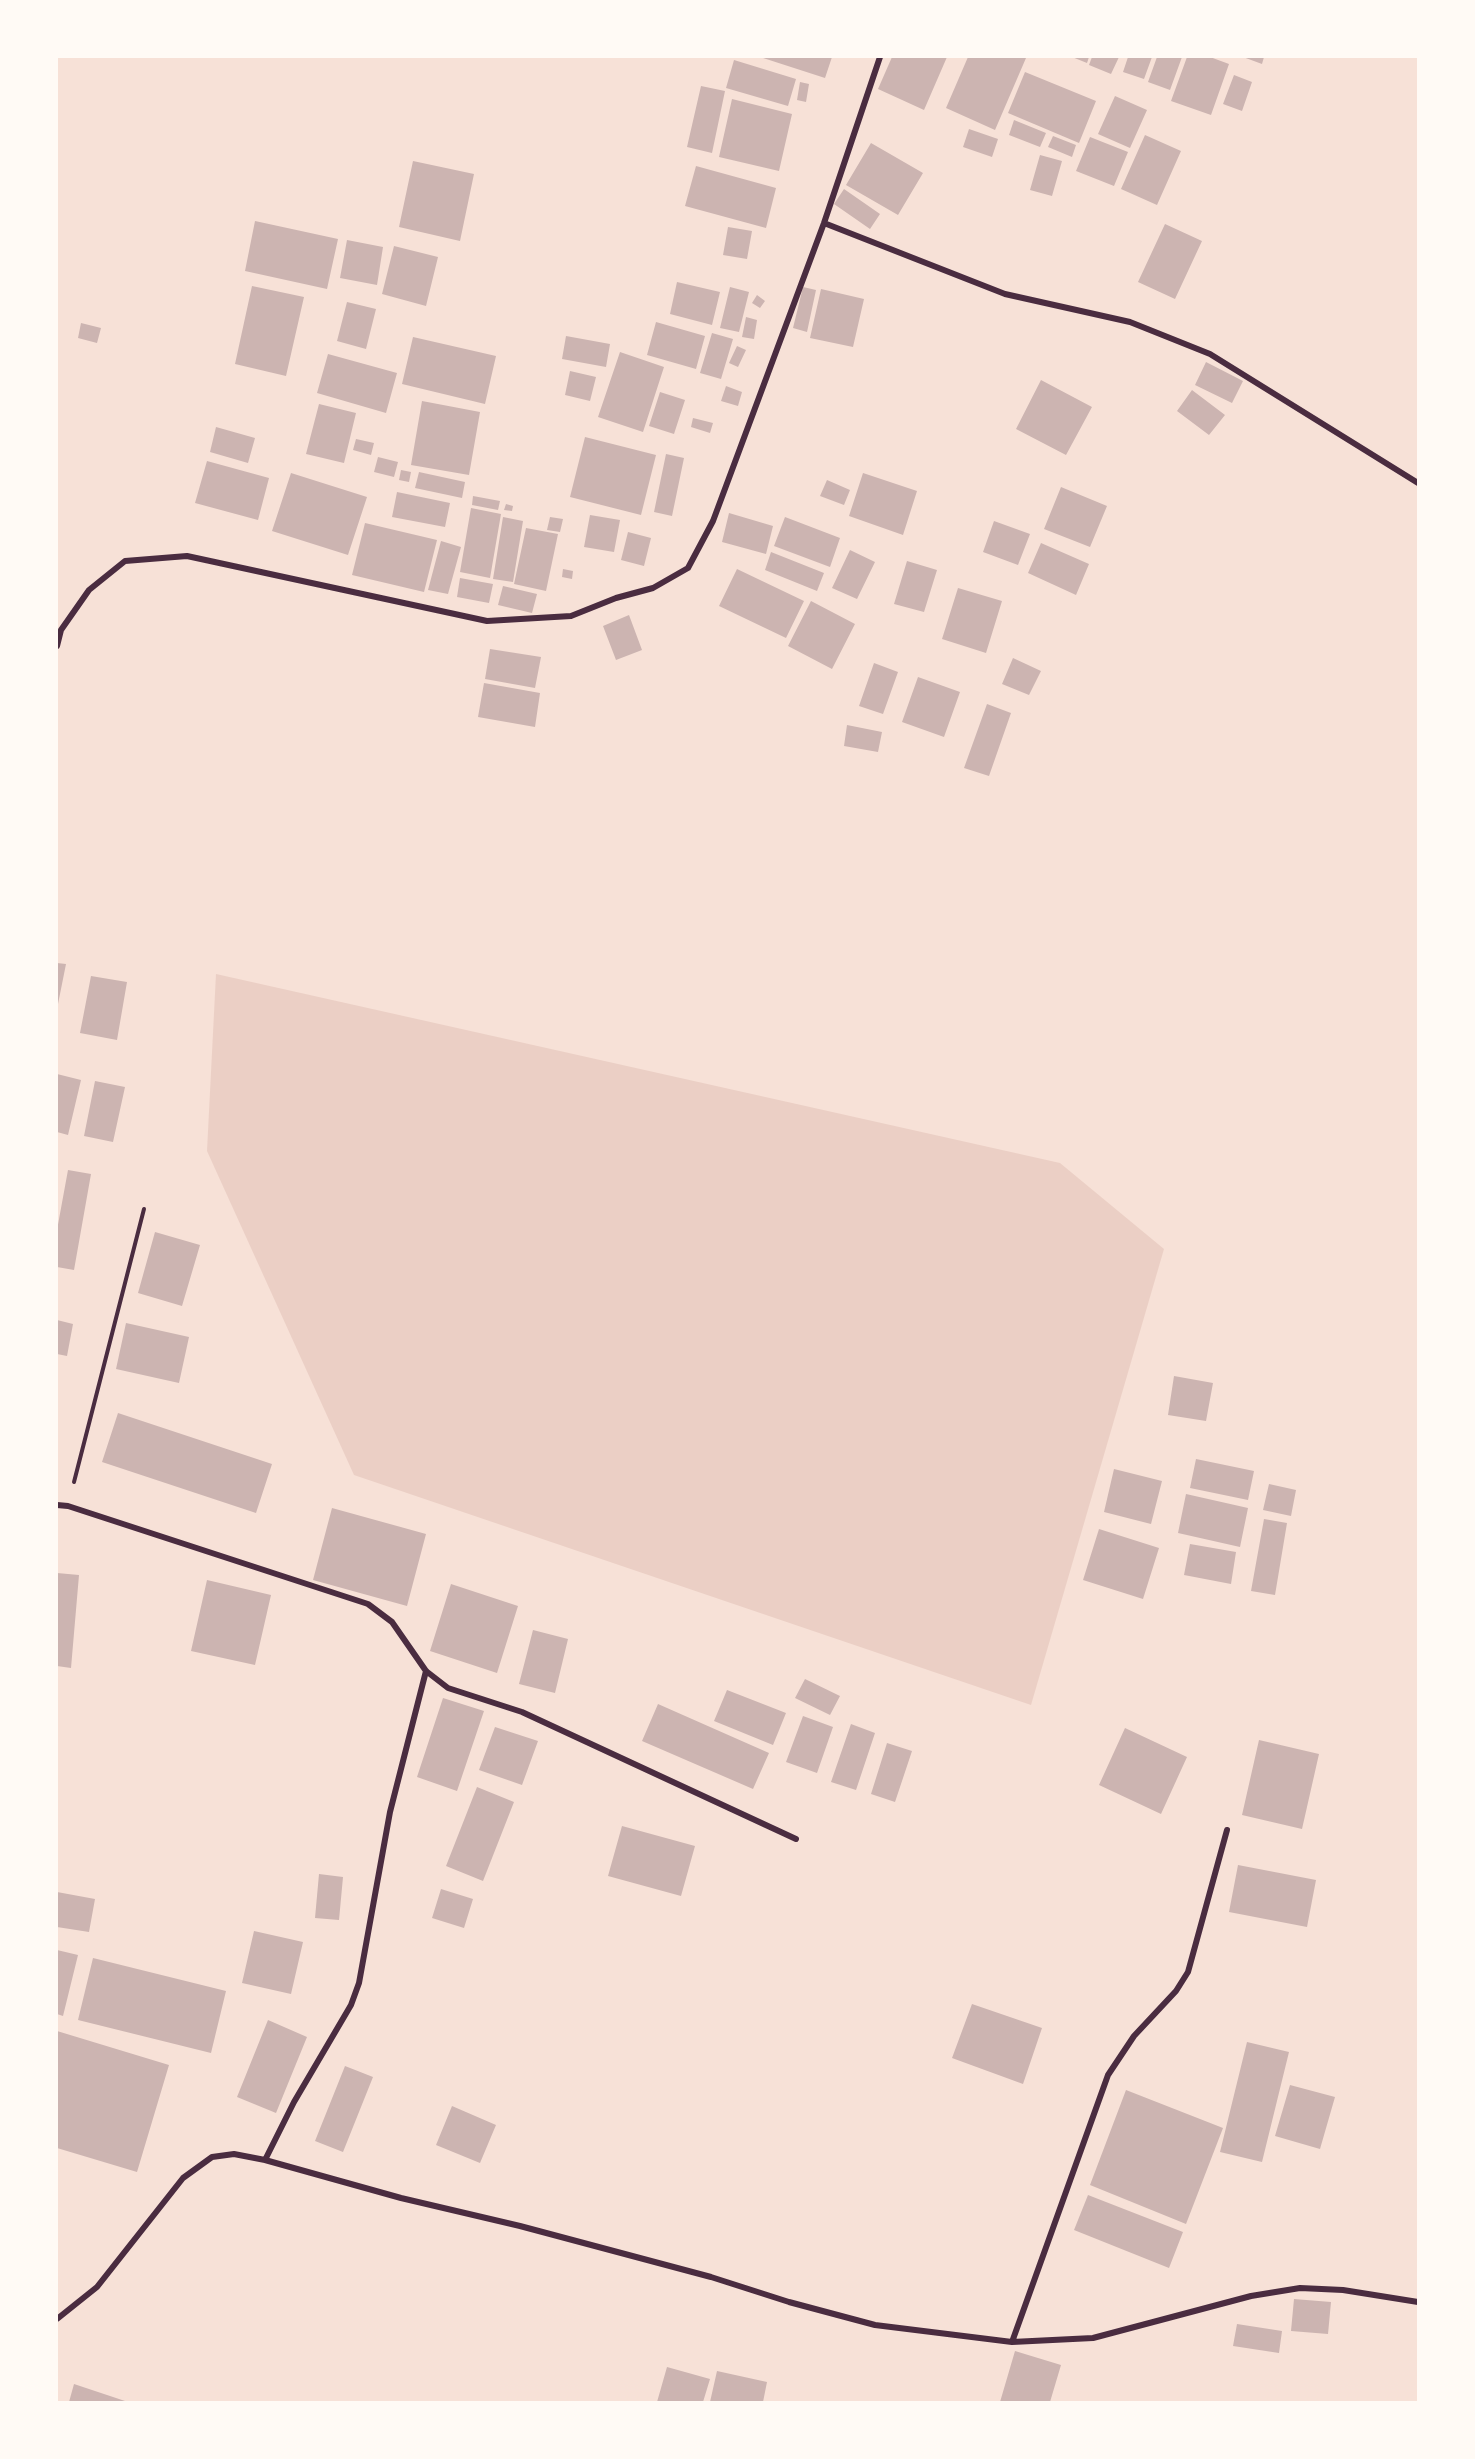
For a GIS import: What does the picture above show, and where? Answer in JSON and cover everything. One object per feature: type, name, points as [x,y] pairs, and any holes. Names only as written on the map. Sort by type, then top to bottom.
[{"type":"street","points":[[57,646],[61,630],[89,590],[125,561],[187,556],[487,621],[571,616],[616,598],[653,588],[688,568],[713,520],[824,223],[880,57]]},
{"type":"street","points":[[824,223],[1005,294],[1130,322],[1210,354],[1418,483]]},
{"type":"street","points":[[57,1505],[68,1506],[368,1604],[392,1622],[426,1671],[448,1688],[522,1712],[796,1839]]},
{"type":"street","points":[[265,2160],[294,2102],[351,2006],[359,1983],[390,1812],[426,1671]]},
{"type":"street","points":[[1012,2342],[1108,2075],[1134,2036],[1176,1991],[1188,1972],[1227,1830]]},
{"type":"street","points":[[57,2319],[96,2287],[183,2178],[212,2157],[234,2154],[265,2160],[400,2198],[520,2226],[711,2277],[789,2302],[875,2325],[1012,2342],[1093,2337],[1251,2296],[1300,2288],[1343,2290],[1418,2302]]},
{"type":"path","points":[[68,1506],[144,1209]]},
{"type":"shaded area","points":[[216,974],[1060,1163],[1164,1249],[1031,1705],[354,1475],[207,1151]]},
{"type":"building","points":[[760,57],[832,57],[825,78]]},
{"type":"building","points":[[892,57],[947,57],[924,110],[878,89]]},
{"type":"building","points":[[968,57],[1026,58],[995,130],[946,108]]},
{"type":"building","points":[[1072,57],[1089,57],[1087,63]]},
{"type":"building","points":[[1092,57],[1119,57],[1111,74],[1089,65]]},
{"type":"building","points":[[1128,57],[1152,57],[1144,79],[1123,72]]},
{"type":"building","points":[[1157,57],[1182,57],[1170,90],[1148,82]]},
{"type":"building","points":[[1187,57],[1210,57],[1229,64],[1211,115],[1171,101]]},
{"type":"building","points":[[1243,57],[1264,57],[1262,64]]},
{"type":"building","points":[[734,60],[796,79],[788,106],[726,88]]},
{"type":"building","points":[[1025,72],[1096,101],[1079,143],[1008,113]]},
{"type":"building","points":[[1234,75],[1252,82],[1242,111],[1223,104]]},
{"type":"building","points":[[800,82],[809,84],[806,102],[797,100]]},
{"type":"building","points":[[701,86],[725,91],[712,153],[687,147]]},
{"type":"building","points":[[1115,96],[1147,110],[1130,148],[1098,134]]},
{"type":"building","points":[[732,99],[792,114],[779,171],[719,157]]},
{"type":"building","points":[[1014,120],[1046,133],[1040,147],[1009,135]]},
{"type":"building","points":[[969,129],[998,139],[992,157],[963,147]]},
{"type":"building","points":[[1145,135],[1181,151],[1157,205],[1121,189]]},
{"type":"building","points":[[1053,136],[1076,145],[1072,157],[1048,147]]},
{"type":"building","points":[[1090,137],[1128,152],[1114,186],[1076,171]]},
{"type":"building","points":[[871,143],[923,173],[898,215],[846,185]]},
{"type":"building","points":[[1040,155],[1062,161],[1052,196],[1030,190]]},
{"type":"building","points":[[413,161],[474,174],[460,241],[399,227]]},
{"type":"building","points":[[696,166],[776,188],[766,228],[685,206]]},
{"type":"building","points":[[844,189],[880,214],[870,229],[834,204]]},
{"type":"building","points":[[255,221],[338,239],[327,289],[245,271]]},
{"type":"building","points":[[1165,224],[1202,241],[1175,299],[1138,282]]},
{"type":"building","points":[[728,227],[752,231],[747,259],[723,255]]},
{"type":"building","points":[[347,240],[383,247],[377,285],[340,278]]},
{"type":"building","points":[[394,246],[438,257],[426,306],[382,294]]},
{"type":"building","points":[[677,282],[720,292],[712,325],[670,314]]},
{"type":"building","points":[[252,286],[304,297],[286,376],[235,364]]},
{"type":"building","points":[[730,287],[749,292],[739,332],[720,328]]},
{"type":"building","points":[[803,287],[816,290],[807,332],[793,328]]},
{"type":"building","points":[[821,289],[864,299],[853,347],[810,338]]},
{"type":"building","points":[[757,295],[765,301],[760,308],[752,303]]},
{"type":"building","points":[[347,302],[376,309],[366,349],[337,341]]},
{"type":"building","points":[[746,317],[757,320],[754,339],[742,337]]},
{"type":"building","points":[[656,322],[705,336],[696,369],[647,355]]},
{"type":"building","points":[[81,323],[101,328],[97,343],[78,338]]},
{"type":"building","points":[[712,333],[733,339],[721,379],[700,373]]},
{"type":"building","points":[[566,336],[610,344],[606,367],[562,359]]},
{"type":"building","points":[[413,337],[496,356],[485,404],[402,384]]},
{"type":"building","points":[[737,346],[746,350],[738,367],[729,363]]},
{"type":"building","points":[[620,352],[664,367],[643,432],[598,417]]},
{"type":"building","points":[[328,354],[397,373],[386,413],[317,393]]},
{"type":"building","points":[[1206,362],[1243,381],[1232,403],[1195,385]]},
{"type":"building","points":[[570,371],[596,377],[590,401],[565,395]]},
{"type":"building","points":[[1041,380],[1092,407],[1066,455],[1016,429]]},
{"type":"building","points":[[726,386],[742,392],[738,406],[721,401]]},
{"type":"building","points":[[1192,390],[1225,415],[1209,435],[1177,411]]},
{"type":"building","points":[[660,392],[685,400],[674,434],[649,426]]},
{"type":"building","points":[[422,401],[480,412],[469,475],[411,465]]},
{"type":"building","points":[[319,404],[356,413],[344,463],[306,454]]},
{"type":"building","points":[[693,418],[713,423],[710,433],[691,427]]},
{"type":"building","points":[[216,427],[255,438],[248,463],[210,452]]},
{"type":"building","points":[[585,437],[656,455],[641,515],[570,497]]},
{"type":"building","points":[[356,439],[374,443],[371,455],[353,450]]},
{"type":"building","points":[[666,454],[684,458],[672,516],[654,512]]},
{"type":"building","points":[[378,457],[398,462],[394,477],[374,472]]},
{"type":"building","points":[[207,461],[269,478],[258,520],[195,503]]},
{"type":"building","points":[[401,470],[411,472],[409,482],[399,480]]},
{"type":"building","points":[[419,472],[465,482],[462,498],[415,488]]},
{"type":"building","points":[[291,473],[367,497],[348,555],[272,531]]},
{"type":"building","points":[[863,473],[917,491],[903,535],[849,516]]},
{"type":"building","points":[[827,480],[850,490],[844,505],[820,496]]},
{"type":"building","points":[[1061,487],[1107,506],[1090,547],[1044,529]]},
{"type":"building","points":[[397,492],[450,503],[445,527],[392,517]]},
{"type":"building","points":[[473,496],[500,501],[498,510],[472,505]]},
{"type":"building","points":[[506,504],[513,506],[512,511],[504,510]]},
{"type":"building","points":[[471,508],[501,514],[490,578],[460,572]]},
{"type":"building","points":[[729,513],[773,526],[766,554],[722,542]]},
{"type":"building","points":[[590,515],[620,520],[614,552],[584,547]]},
{"type":"building","points":[[503,517],[523,521],[513,582],[493,579]]},
{"type":"building","points":[[550,517],[563,519],[560,532],[547,530]]},
{"type":"building","points":[[785,517],[840,538],[830,567],[774,546]]},
{"type":"building","points":[[994,521],[1030,534],[1018,565],[983,552]]},
{"type":"building","points":[[365,523],[437,540],[424,592],[352,575]]},
{"type":"building","points":[[526,528],[558,534],[546,591],[514,584]]},
{"type":"building","points":[[628,532],[651,538],[644,566],[621,560]]},
{"type":"building","points":[[441,541],[461,547],[448,594],[428,590]]},
{"type":"building","points":[[1041,543],[1089,564],[1076,595],[1028,573]]},
{"type":"building","points":[[850,550],[875,562],[857,599],[832,588]]},
{"type":"building","points":[[771,552],[824,573],[817,591],[765,570]]},
{"type":"building","points":[[907,561],[937,570],[924,612],[894,604]]},
{"type":"building","points":[[563,569],[573,571],[572,579],[562,577]]},
{"type":"building","points":[[737,569],[804,601],[786,638],[719,606]]},
{"type":"building","points":[[460,578],[493,584],[489,603],[457,597]]},
{"type":"building","points":[[503,586],[537,594],[532,613],[498,605]]},
{"type":"building","points":[[958,588],[1002,601],[986,653],[942,639]]},
{"type":"building","points":[[811,601],[855,624],[832,669],[788,646]]},
{"type":"building","points":[[629,615],[642,650],[616,660],[603,626]]},
{"type":"building","points":[[490,649],[541,657],[535,688],[485,679]]},
{"type":"building","points":[[1013,658],[1041,671],[1029,695],[1002,684]]},
{"type":"building","points":[[874,663],[898,672],[883,714],[859,706]]},
{"type":"building","points":[[918,677],[960,692],[944,737],[902,722]]},
{"type":"building","points":[[484,683],[540,693],[535,727],[478,717]]},
{"type":"building","points":[[987,704],[1011,713],[989,776],[964,768]]},
{"type":"building","points":[[847,725],[882,732],[878,752],[844,746]]},
{"type":"building","points":[[57,963],[66,964],[58,1004],[57,1004]]},
{"type":"building","points":[[91,976],[127,982],[117,1040],[80,1033]]},
{"type":"building","points":[[57,1074],[81,1080],[68,1135],[57,1132]]},
{"type":"building","points":[[95,1081],[125,1087],[113,1142],[84,1136]]},
{"type":"building","points":[[68,1170],[91,1174],[74,1270],[57,1267],[57,1230]]},
{"type":"building","points":[[155,1232],[200,1245],[182,1306],[138,1293]]},
{"type":"building","points":[[57,1320],[73,1324],[67,1356],[57,1354]]},
{"type":"building","points":[[126,1323],[189,1337],[179,1383],[116,1369]]},
{"type":"building","points":[[1174,1376],[1213,1383],[1206,1421],[1168,1415]]},
{"type":"building","points":[[118,1413],[272,1464],[256,1513],[102,1462]]},
{"type":"building","points":[[1196,1459],[1254,1471],[1248,1500],[1190,1488]]},
{"type":"building","points":[[1114,1469],[1162,1481],[1151,1524],[1104,1512]]},
{"type":"building","points":[[1269,1484],[1296,1490],[1291,1516],[1263,1510]]},
{"type":"building","points":[[1186,1494],[1248,1508],[1240,1547],[1178,1533]]},
{"type":"building","points":[[332,1508],[426,1534],[407,1606],[313,1580]]},
{"type":"building","points":[[1264,1519],[1287,1523],[1275,1595],[1251,1591]]},
{"type":"building","points":[[1099,1529],[1159,1548],[1143,1599],[1083,1580]]},
{"type":"building","points":[[1190,1544],[1236,1552],[1231,1584],[1184,1575]]},
{"type":"building","points":[[57,1573],[79,1575],[71,1668],[57,1666]]},
{"type":"building","points":[[207,1580],[271,1595],[255,1665],[191,1651]]},
{"type":"building","points":[[451,1584],[518,1606],[497,1673],[430,1651]]},
{"type":"building","points":[[533,1630],[568,1639],[555,1693],[519,1684]]},
{"type":"building","points":[[805,1679],[840,1696],[830,1715],[795,1698]]},
{"type":"building","points":[[727,1690],[786,1713],[773,1745],[714,1721]]},
{"type":"building","points":[[443,1698],[484,1711],[457,1791],[417,1777]]},
{"type":"building","points":[[658,1704],[769,1753],[753,1789],[642,1741]]},
{"type":"building","points":[[803,1716],[833,1727],[817,1773],[786,1762]]},
{"type":"building","points":[[851,1724],[875,1733],[856,1790],[831,1782]]},
{"type":"building","points":[[495,1727],[538,1741],[522,1785],[479,1770]]},
{"type":"building","points":[[1125,1728],[1187,1757],[1161,1814],[1099,1785]]},
{"type":"building","points":[[1259,1740],[1319,1754],[1302,1829],[1242,1815]]},
{"type":"building","points":[[887,1743],[912,1751],[895,1802],[871,1794]]},
{"type":"building","points":[[477,1787],[514,1802],[483,1881],[446,1866]]},
{"type":"building","points":[[622,1826],[695,1846],[681,1896],[608,1876]]},
{"type":"building","points":[[1238,1865],[1316,1880],[1307,1927],[1229,1912]]},
{"type":"building","points":[[319,1874],[343,1877],[339,1920],[315,1918]]},
{"type":"building","points":[[441,1889],[473,1899],[464,1928],[432,1918]]},
{"type":"building","points":[[57,1892],[95,1899],[89,1932],[57,1927]]},
{"type":"building","points":[[254,1931],[303,1942],[291,1994],[242,1983]]},
{"type":"building","points":[[57,1950],[78,1955],[63,2016],[57,2014]]},
{"type":"building","points":[[93,1958],[226,1991],[211,2053],[78,2020]]},
{"type":"building","points":[[972,2004],[1042,2028],[1023,2084],[952,2058]]},
{"type":"building","points":[[268,2020],[307,2037],[276,2113],[237,2097]]},
{"type":"building","points":[[57,2031],[169,2065],[137,2172],[57,2148]]},
{"type":"building","points":[[1247,2042],[1289,2052],[1262,2162],[1220,2152]]},
{"type":"building","points":[[345,2066],[373,2077],[343,2152],[315,2141]]},
{"type":"building","points":[[1290,2085],[1335,2097],[1320,2149],[1275,2136]]},
{"type":"building","points":[[1126,2090],[1223,2128],[1186,2224],[1090,2185]]},
{"type":"building","points":[[452,2106],[496,2125],[480,2163],[436,2145]]},
{"type":"building","points":[[1088,2195],[1183,2232],[1169,2268],[1074,2230]]},
{"type":"building","points":[[1294,2299],[1331,2302],[1328,2334],[1291,2331]]},
{"type":"building","points":[[1237,2324],[1282,2331],[1279,2353],[1233,2346]]},
{"type":"building","points":[[1015,2351],[1061,2365],[1050,2402],[1000,2402]]},
{"type":"building","points":[[667,2367],[710,2379],[703,2402],[657,2402]]},
{"type":"building","points":[[717,2371],[767,2382],[763,2402],[710,2402]]},
{"type":"building","points":[[74,2384],[128,2402],[69,2402]]}]
